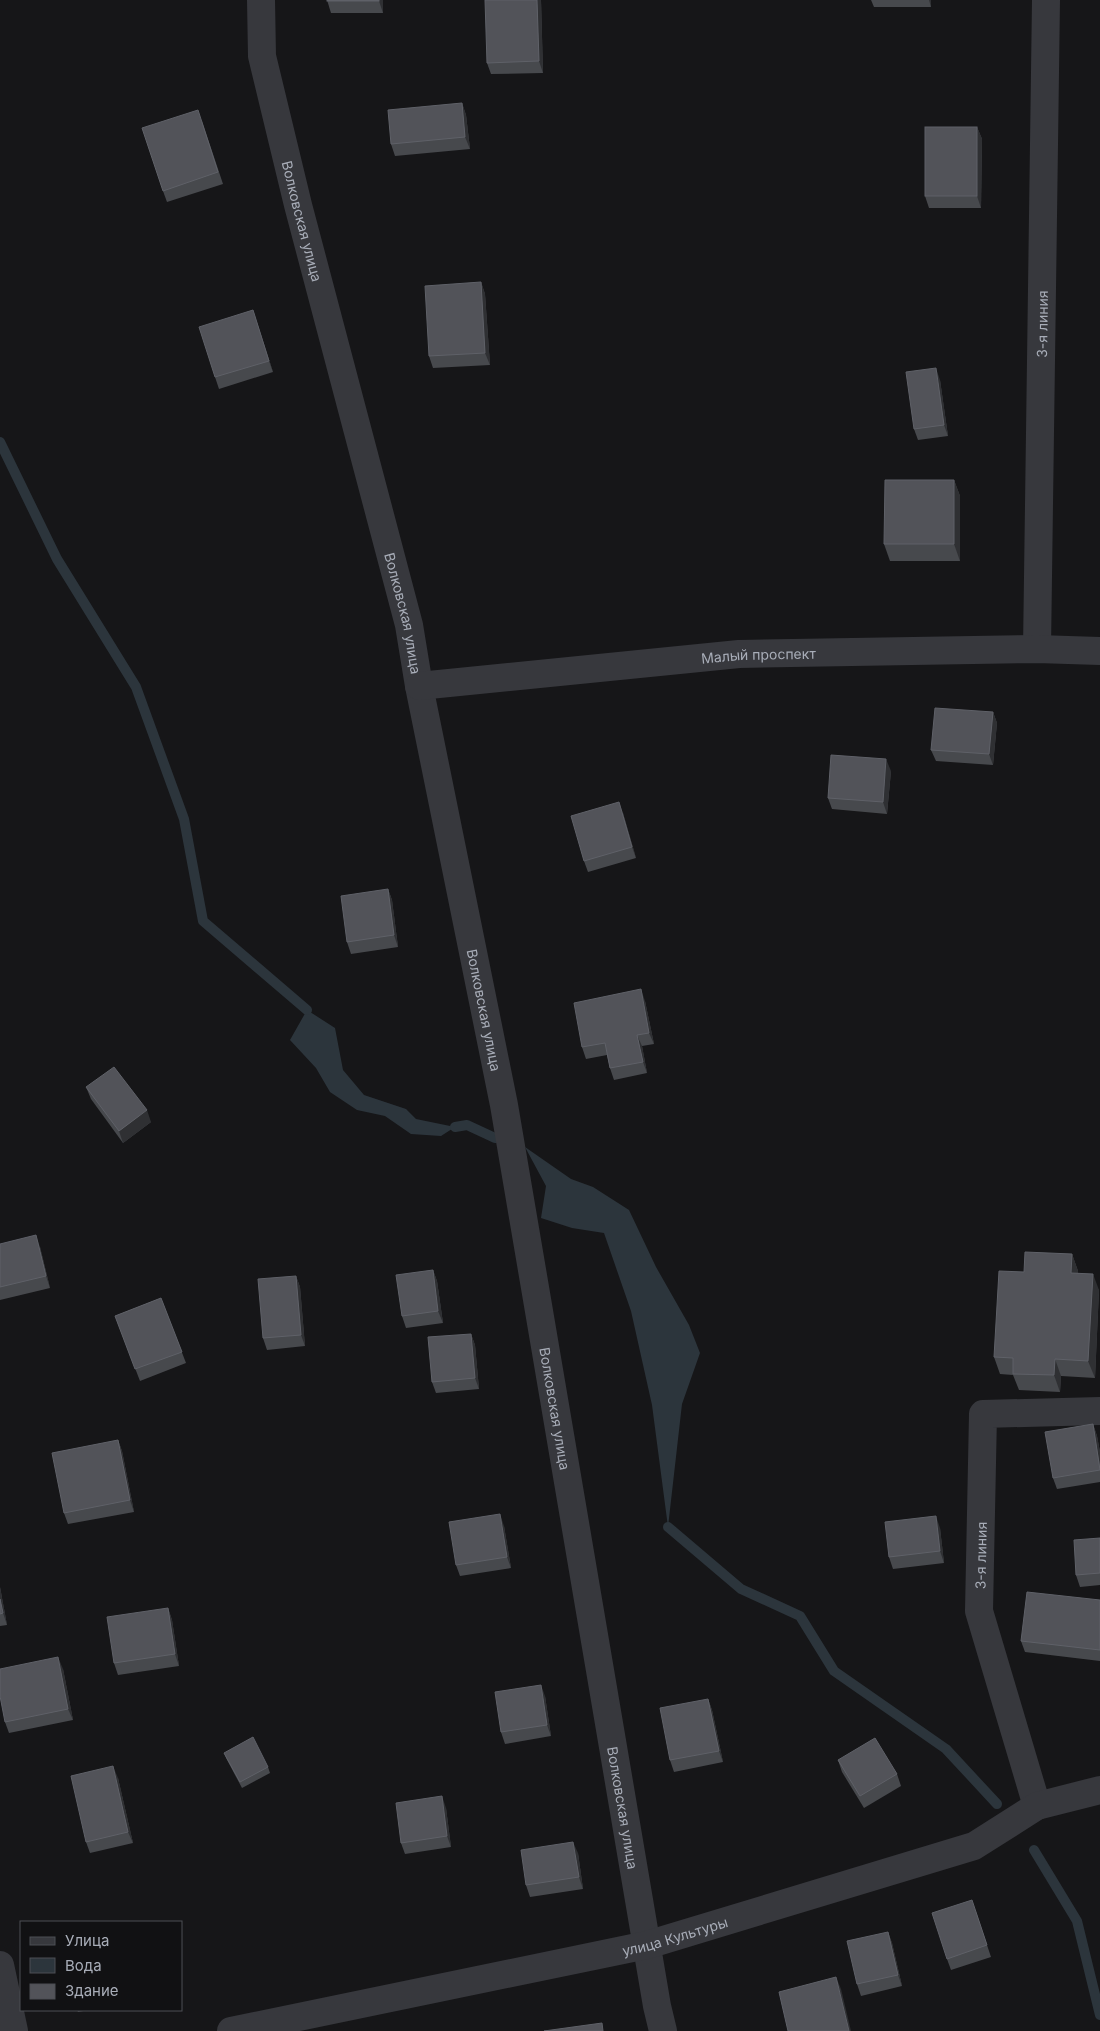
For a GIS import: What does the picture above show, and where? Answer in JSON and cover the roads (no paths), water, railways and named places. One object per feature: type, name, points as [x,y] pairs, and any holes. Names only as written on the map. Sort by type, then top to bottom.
[{"type":"street","name":"Волковская улица","points":[[261,0],[262,56],[301,214],[409,626],[419,686],[504,1105],[663,2031]]},
{"type":"street","name":"3-я линия","points":[[1037,648],[1046,0]]},
{"type":"street","name":"Малый проспект","points":[[419,686],[739,654],[1037,648],[1100,651]]},
{"type":"street","name":"3-я линия","points":[[1037,1806],[979,1612],[983,1414],[1100,1411]]},
{"type":"street","name":"улица Культуры","points":[[232,2031],[647,1945],[974,1846],[1037,1806],[1100,1790]]},
{"type":"street","points":[[0,1965],[14,2031]]},
{"type":"water","points":[[307,1010],[335,1028],[343,1070],[364,1095],[406,1109],[416,1119],[455,1127],[441,1136],[411,1134],[385,1116],[357,1110],[330,1092],[316,1068],[290,1040]]},
{"type":"water","points":[[525,1147],[571,1179],[593,1187],[629,1210],[656,1267],[689,1325],[700,1353],[682,1404],[668,1527],[652,1405],[631,1311],[604,1233],[572,1228],[541,1218],[546,1186]]},
{"type":"waterway","points":[[0,442],[57,559],[136,687],[184,819],[203,921],[307,1010]]},
{"type":"waterway","points":[[455,1127],[467,1125],[495,1138]]},
{"type":"waterway","points":[[668,1527],[741,1589],[800,1616],[834,1671],[946,1749],[997,1804]]},
{"type":"waterway","points":[[1034,1850],[1077,1921],[1100,2015]]}]
